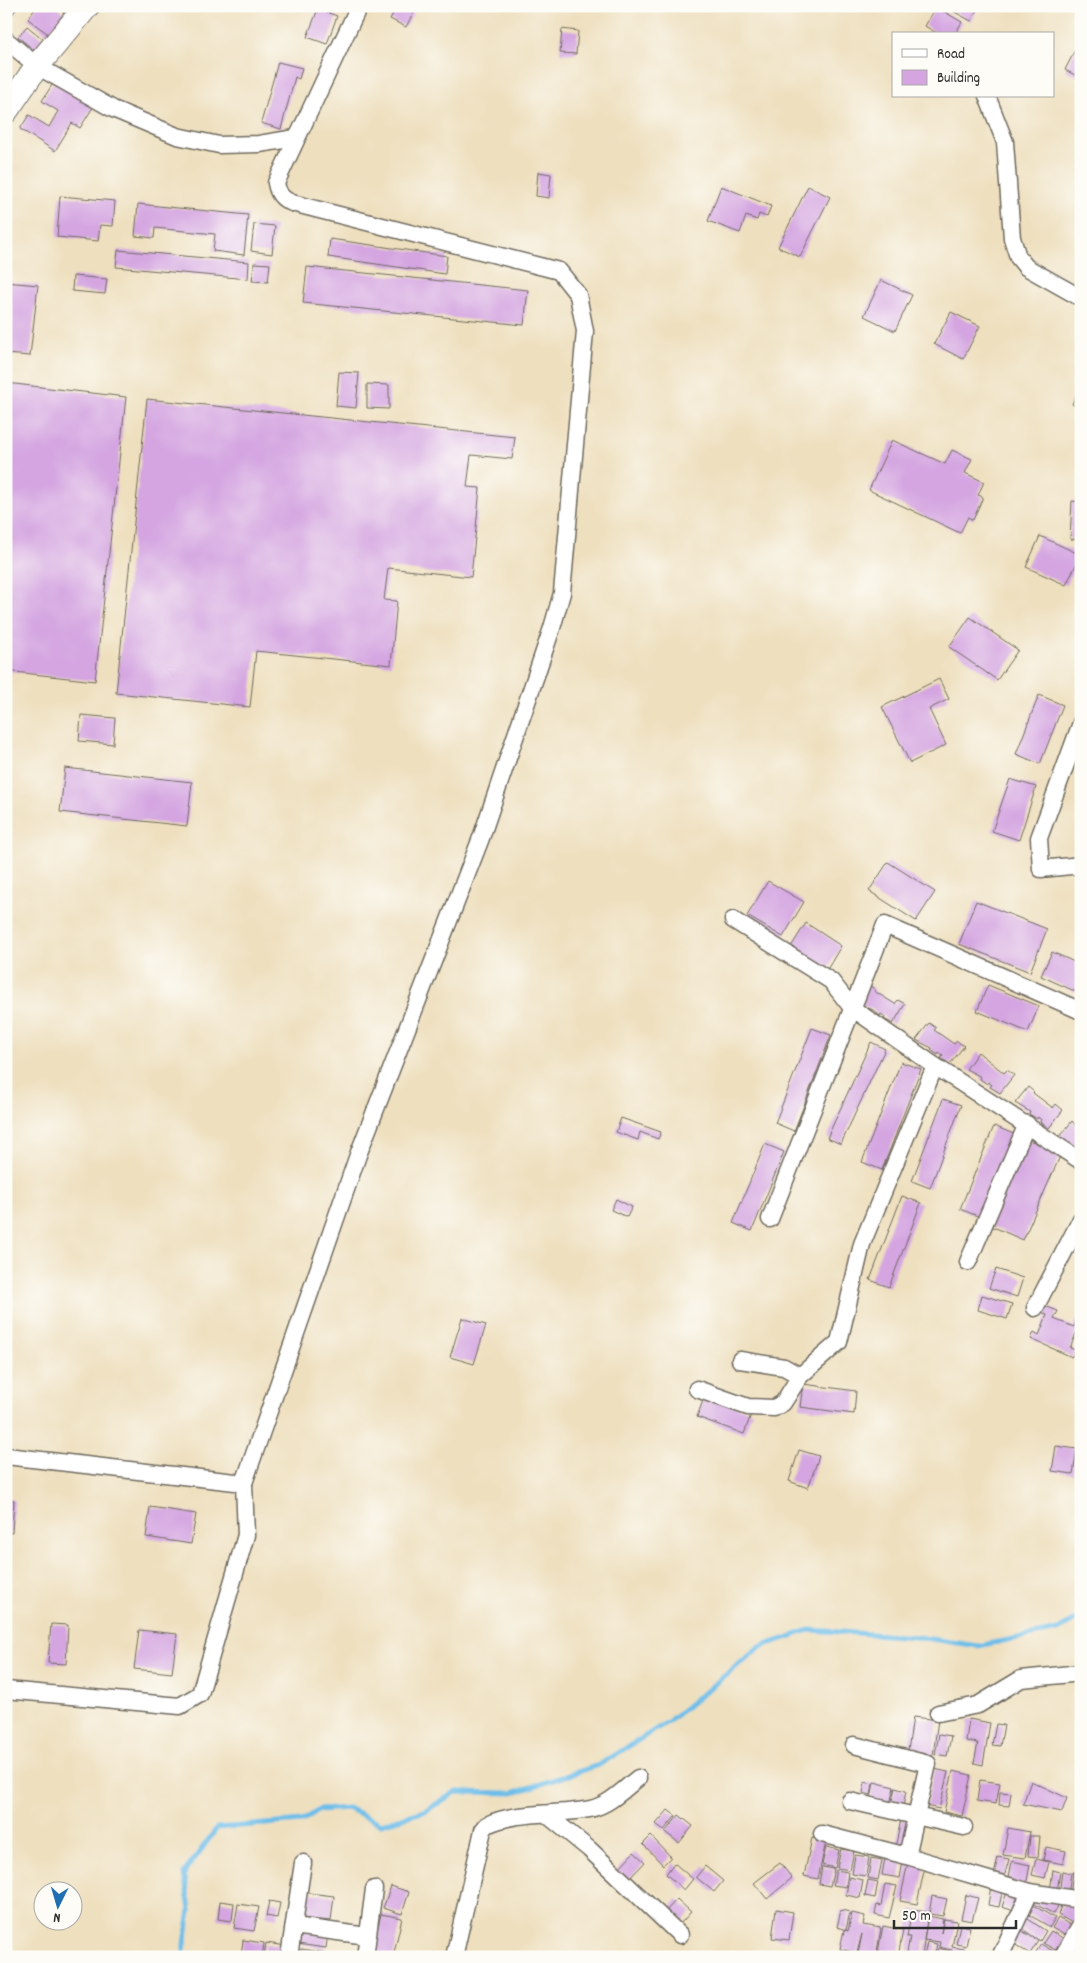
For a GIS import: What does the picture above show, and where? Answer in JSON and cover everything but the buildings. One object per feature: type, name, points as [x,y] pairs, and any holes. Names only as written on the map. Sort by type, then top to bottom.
[{"type":"street","points":[[6,111],[37,66],[87,6]]},
{"type":"street","points":[[6,1690],[180,1706],[200,1694],[246,1535],[244,1484],[358,1155],[481,838],[562,593],[585,331],[578,295],[559,271],[284,200],[277,192],[276,183],[359,6]]},
{"type":"street","points":[[6,40],[37,66],[113,109],[177,136],[218,145],[259,144],[296,138]]},
{"type":"street","points":[[988,98],[1005,142],[1012,238],[1018,257],[1026,267],[1081,298]]},
{"type":"street","points":[[1081,722],[1039,838],[1041,869],[1081,865]]},
{"type":"street","points":[[733,920],[831,981],[852,1008],[935,1066],[1081,1160]]},
{"type":"street","points":[[770,1220],[885,925],[1081,1011]]},
{"type":"street","points":[[697,1389],[748,1407],[774,1408],[783,1403],[800,1376],[839,1342],[862,1244],[935,1066]]},
{"type":"street","points":[[968,1262],[1027,1124]]},
{"type":"street","points":[[1035,1308],[1081,1219]]},
{"type":"street","points":[[740,1360],[784,1367],[800,1376]]},
{"type":"street","points":[[6,1456],[244,1484]]},
{"type":"street","points":[[938,1713],[978,1706],[1021,1679],[1081,1673]]},
{"type":"street","points":[[854,1744],[928,1764],[918,1817],[907,1856]]},
{"type":"street","points":[[454,1957],[483,1830],[493,1822],[590,1809],[603,1804],[638,1778]]},
{"type":"street","points":[[850,1801],[964,1827]]},
{"type":"street","points":[[546,1814],[589,1849],[680,1935]]},
{"type":"street","points":[[822,1834],[907,1856],[1030,1892],[1081,1900]]},
{"type":"street","points":[[290,1957],[303,1863]]},
{"type":"street","points":[[365,1957],[374,1889]]},
{"type":"street","points":[[1000,1957],[1030,1892]]},
{"type":"street","points":[[1062,1957],[1081,1925]]},
{"type":"street","points":[[294,1926],[367,1936]]},
{"type":"waterway","points":[[183,1957],[190,1910],[184,1873],[217,1828],[302,1821],[319,1810],[348,1808],[381,1824],[425,1811],[456,1792],[513,1793],[599,1765],[669,1721],[760,1647],[809,1630],[917,1637],[978,1646],[1058,1630],[1081,1617]]}]
